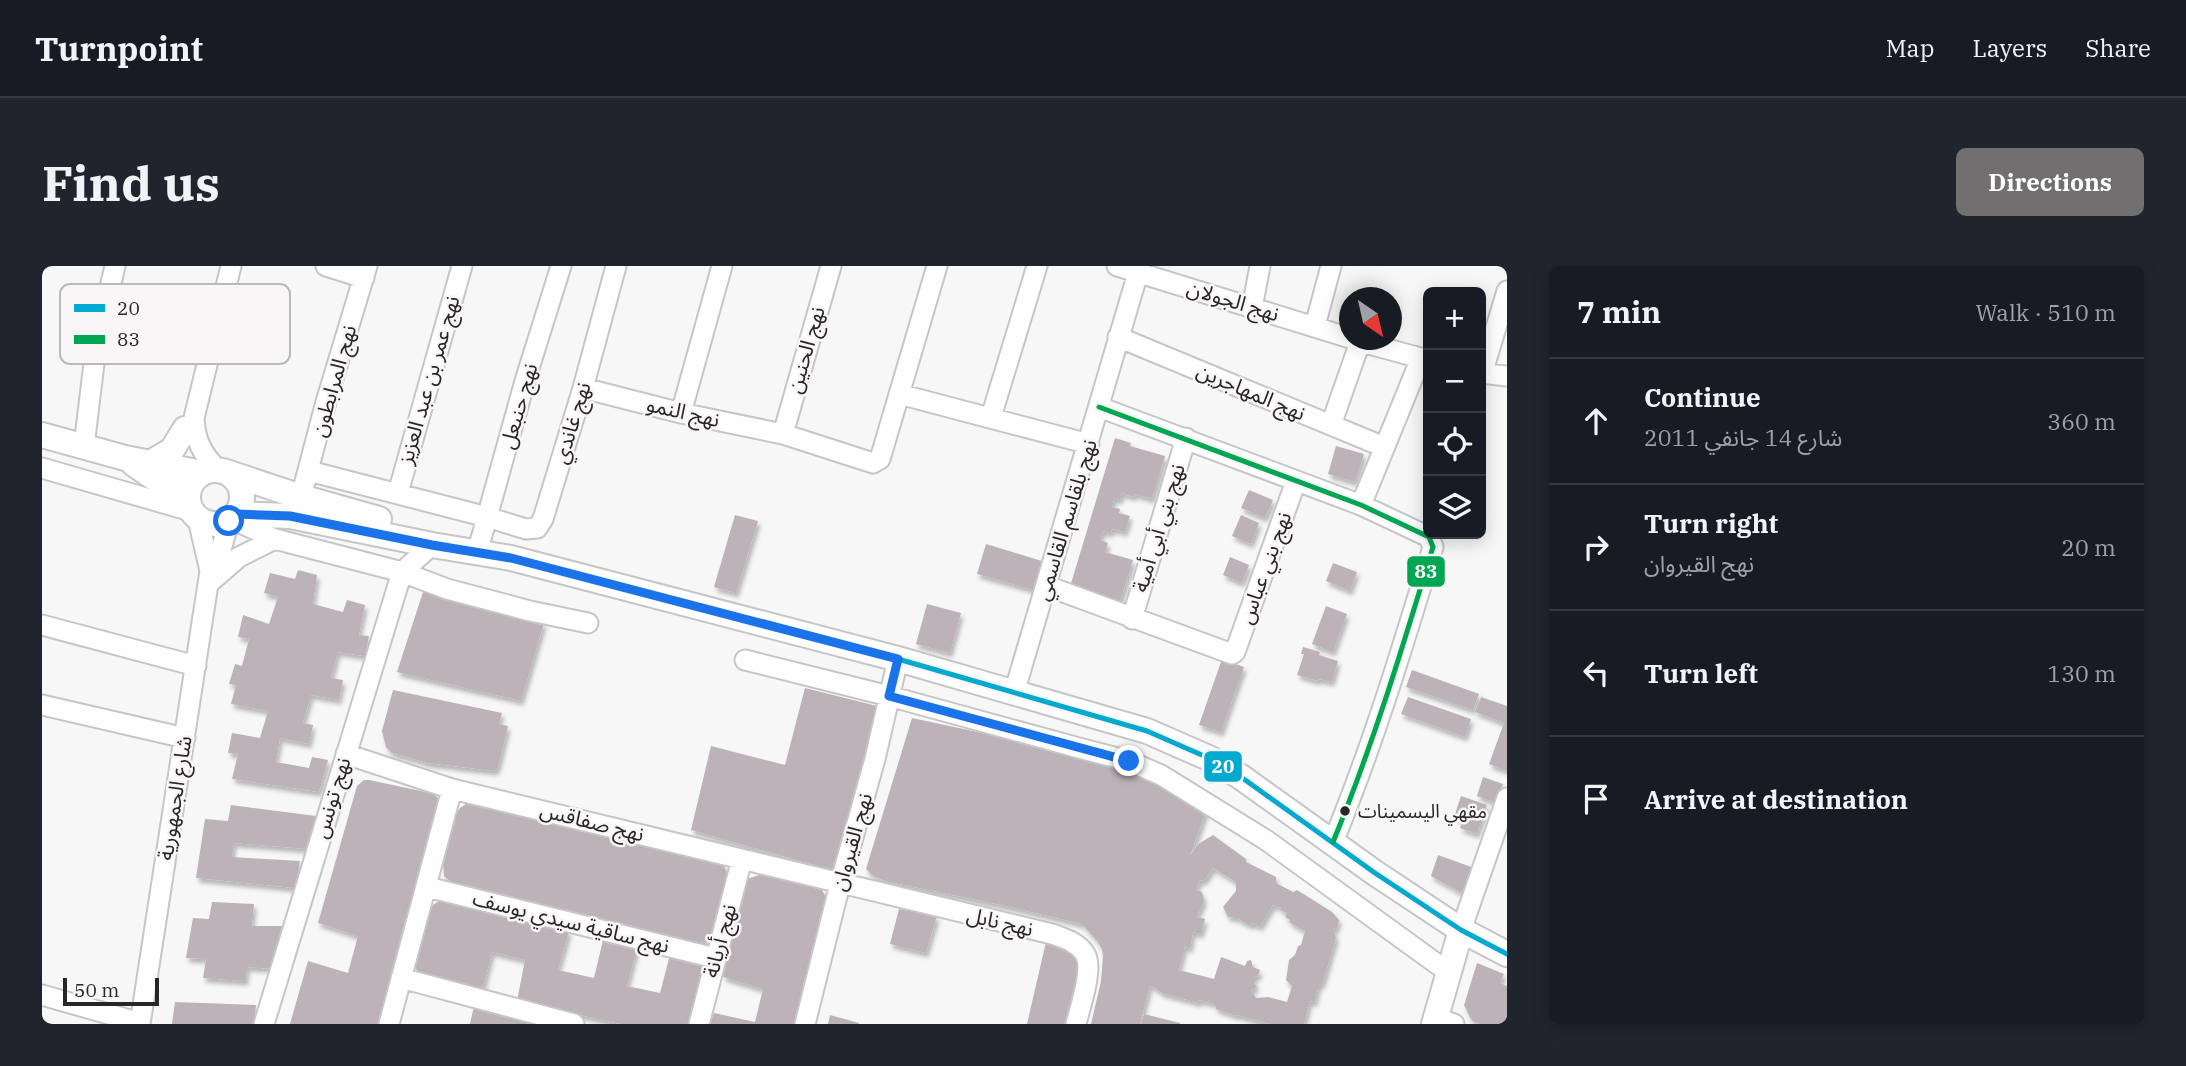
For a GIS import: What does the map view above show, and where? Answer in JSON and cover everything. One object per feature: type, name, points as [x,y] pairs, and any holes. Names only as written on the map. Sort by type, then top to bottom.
[{"type":"main road","points":[[150,463],[172,450],[185,429]]},
{"type":"main road","points":[[42,435],[125,458],[231,475],[241,489],[243,498],[232,518]]},
{"type":"main road","points":[[125,458],[213,525],[232,518],[290,516],[511,558],[898,659],[1147,731],[1211,759],[1241,777],[1375,873],[1461,930],[1507,954]]},
{"type":"main road","points":[[212,471],[479,546],[511,558]]},
{"type":"main road","points":[[192,511],[189,488],[212,471]]},
{"type":"main road","points":[[1441,1022],[1448,972],[1461,930]]},
{"type":"street","points":[[111,284],[115,266]]},
{"type":"street","points":[[216,284],[219,266]]},
{"type":"street","points":[[225,284],[231,266]]},
{"type":"street","points":[[326,266],[366,272]]},
{"type":"street","name":"نهج عمر بن عبد العزيز","points":[[398,493],[461,266]]},
{"type":"street","name":"نهج حنبعل","points":[[479,546],[561,266]]},
{"type":"street","name":"نهج غاندي","points":[[487,517],[526,529],[540,524],[583,388],[616,266]]},
{"type":"street","points":[[681,413],[722,266]]},
{"type":"street","name":"نهج الحنين","points":[[783,434],[831,266]]},
{"type":"street","points":[[937,266],[899,394],[991,416],[1089,444]]},
{"type":"street","points":[[991,416],[1037,266]]},
{"type":"street","name":"نهج الجولان","points":[[1117,266],[1139,269],[1339,335]]},
{"type":"street","points":[[1252,307],[1260,266]]},
{"type":"street","points":[[1315,326],[1331,266]]},
{"type":"street","name":"نهج بلقاسم القاسمي","points":[[1014,693],[1139,269]]},
{"type":"street","name":"نهج المرابطون","points":[[301,497],[326,402],[366,272]]},
{"type":"street","points":[[1486,357],[1507,290]]},
{"type":"street","name":"نهج المهاجرين","points":[[1118,337],[1384,447]]},
{"type":"street","points":[[1331,425],[1351,350]]},
{"type":"street","name":"نهج الجولان","points":[[1391,350],[1423,358]]},
{"type":"street","points":[[1361,505],[1384,447],[1423,363]]},
{"type":"street","points":[[84,446],[94,364]]},
{"type":"street","points":[[200,364],[186,408],[187,447],[191,458],[212,471]]},
{"type":"street","points":[[202,364],[194,418],[195,436],[212,471]]},
{"type":"street","points":[[1486,374],[1507,376]]},
{"type":"street","name":"نهج النمو","points":[[583,388],[681,413],[783,434],[873,463],[880,459],[899,394]]},
{"type":"street","points":[[1099,407],[1361,505],[1429,537],[1433,547],[1393,679],[1333,842]]},
{"type":"street","name":"نهج بني أبي أمية","points":[[1132,619],[1186,438]]},
{"type":"street","points":[[42,468],[192,511],[209,577]]},
{"type":"street","points":[[309,471],[487,517]]},
{"type":"street","name":"نهج بني عباس","points":[[1132,619],[1234,653],[1296,481]]},
{"type":"street","points":[[209,577],[232,518],[275,539],[402,572],[447,589],[588,623]]},
{"type":"street","points":[[209,577],[239,557],[275,539]]},
{"type":"street","points":[[402,572],[432,545]]},
{"type":"street","name":"نهج تونس","points":[[264,1024],[402,572]]},
{"type":"street","name":"شارع الجمهورية","points":[[140,1023],[209,577]]},
{"type":"street","points":[[1047,586],[1132,619]]},
{"type":"street","points":[[42,625],[196,666]]},
{"type":"street","name":"نهج القيروان","points":[[806,1024],[840,884],[875,759],[898,659]]},
{"type":"street","points":[[745,660],[1129,761],[1161,775],[1266,840],[1448,972]]},
{"type":"street","points":[[42,705],[185,738]]},
{"type":"street","name":"نهج صفاقس","points":[[346,754],[452,789],[840,884]]},
{"type":"street","points":[[389,1024],[452,789]]},
{"type":"street","points":[[1461,930],[1507,798]]},
{"type":"street","name":"نهج أريانة","points":[[699,1024],[742,859]]},
{"type":"street","name":"نهج نابل","points":[[840,884],[1052,934],[1072,942],[1085,953],[1089,968],[1076,1024]]},
{"type":"street","name":"نهج ساقية سيدي يوسف","points":[[427,887],[715,958]]},
{"type":"street","points":[[401,978],[574,1024]]},
{"type":"street","points":[[42,995],[140,1023]]},
{"type":"building","points":[[1115,438],[1131,443],[1130,446],[1165,456],[1152,499],[1122,493],[1120,500],[1114,498],[1112,507],[1120,509],[1119,513],[1130,516],[1125,532],[1112,529],[1111,533],[1103,531],[1100,540],[1108,543],[1105,552],[1133,560],[1119,605],[1103,602],[1105,596],[1085,590],[1069,590]]},
{"type":"building","points":[[1336,446],[1364,454],[1355,482],[1328,474]]},
{"type":"building","points":[[1249,490],[1273,500],[1265,518],[1241,508]]},
{"type":"building","points":[[735,515],[758,521],[736,593],[714,587]]},
{"type":"building","points":[[1241,515],[1259,523],[1251,544],[1232,536]]},
{"type":"building","points":[[986,544],[1045,562],[1037,591],[977,574]]},
{"type":"building","points":[[1230,557],[1249,565],[1242,583],[1223,575]]},
{"type":"building","points":[[1333,563],[1357,572],[1350,591],[1326,581]]},
{"type":"building","points":[[298,570],[317,575],[313,604],[343,612],[347,600],[365,605],[359,635],[369,636],[365,656],[338,652],[331,678],[343,680],[339,700],[311,695],[303,723],[313,725],[309,744],[280,738],[276,762],[309,768],[312,757],[328,760],[319,792],[232,779],[238,754],[228,753],[232,733],[260,738],[268,711],[231,704],[236,685],[229,684],[235,664],[242,666],[249,639],[238,637],[243,615],[269,624],[278,597],[264,593],[270,573],[295,579]]},
{"type":"building","points":[[423,592],[544,623],[521,701],[397,672]]},
{"type":"building","points":[[927,604],[961,613],[950,653],[916,644]]},
{"type":"building","points":[[1326,606],[1347,614],[1333,652],[1312,644]]},
{"type":"building","points":[[1303,647],[1338,661],[1332,682],[1297,675],[1304,654],[1301,654]]},
{"type":"building","points":[[1222,659],[1244,667],[1221,732],[1199,725]]},
{"type":"building","points":[[1412,670],[1479,694],[1473,710],[1406,687]]},
{"type":"building","points":[[805,688],[881,707],[838,867],[832,870],[691,830],[711,746],[785,765]]},
{"type":"building","points":[[393,690],[502,713],[499,724],[508,726],[495,771],[428,763],[392,753],[386,747],[382,731]]},
{"type":"building","points":[[1408,697],[1471,719],[1465,737],[1401,714]]},
{"type":"building","points":[[1481,697],[1507,706],[1507,771],[1489,764],[1504,723],[1475,712]]},
{"type":"building","points":[[912,718],[1048,747],[1124,769],[1207,809],[1190,856],[1198,844],[1213,835],[1246,859],[1246,862],[1276,877],[1276,883],[1293,892],[1297,890],[1332,912],[1339,920],[1337,928],[1333,929],[1336,938],[1323,982],[1318,987],[1315,1002],[1310,1001],[1304,1024],[1270,1024],[1237,1016],[1216,1009],[1215,1004],[1199,1000],[1199,1003],[1162,993],[1150,985],[1140,1024],[1091,1024],[1101,981],[1103,956],[1098,942],[1082,924],[885,881],[866,869]],"holes":[[[1213,868],[1236,882],[1236,891],[1223,907],[1228,917],[1260,927],[1273,905],[1287,913],[1285,917],[1289,922],[1305,931],[1301,945],[1289,960],[1286,980],[1292,986],[1287,1002],[1268,997],[1256,998],[1251,990],[1257,987],[1254,977],[1258,976],[1260,970],[1253,967],[1251,960],[1247,961],[1245,966],[1221,957],[1214,979],[1179,970],[1185,946],[1190,949],[1193,932],[1201,934],[1205,919],[1197,917],[1204,901],[1202,892],[1196,890],[1200,880],[1204,881]]]},
{"type":"building","points":[[1483,777],[1503,784],[1496,803],[1477,796]]},
{"type":"building","points":[[364,780],[435,794],[440,802],[390,986],[378,1024],[290,1024],[308,961],[348,973],[358,936],[318,923],[357,786]]},
{"type":"building","points":[[1461,796],[1487,805],[1477,834],[1460,828],[1463,820],[1454,817]]},
{"type":"building","points":[[469,802],[722,863],[729,876],[714,934],[698,944],[452,883],[444,876],[443,861],[456,814]]},
{"type":"building","points":[[231,805],[316,816],[308,849],[234,843],[232,857],[300,861],[295,888],[196,878],[205,819],[228,821]]},
{"type":"building","points":[[1438,855],[1474,868],[1462,893],[1431,876]]},
{"type":"building","points":[[762,874],[822,890],[828,901],[799,1024],[710,1024],[714,1013],[755,1022],[763,989],[723,977],[747,879]]},
{"type":"building","points":[[443,899],[569,931],[558,970],[594,978],[603,940],[637,947],[627,986],[660,993],[671,951],[701,962],[705,966],[693,1024],[621,1024],[517,1001],[525,960],[492,952],[482,992],[418,974],[414,963],[431,908]]},
{"type":"building","points":[[212,902],[254,904],[252,926],[282,926],[275,969],[247,967],[246,981],[203,978],[206,959],[186,958],[193,918],[209,919]]},
{"type":"building","points":[[899,909],[937,916],[926,953],[890,944]]},
{"type":"building","points":[[1046,942],[1071,948],[1081,966],[1065,1024],[1027,1024]]},
{"type":"building","points":[[1477,963],[1504,974],[1500,983],[1507,986],[1507,1024],[1480,1024],[1472,1021],[1464,1005]]},
{"type":"building","points":[[175,1002],[256,1005],[254,1024],[172,1024]]},
{"type":"building","points":[[474,1006],[537,1024],[470,1024]]},
{"type":"building","points":[[1144,1014],[1180,1023],[1180,1024],[1141,1024]]},
{"type":"building","points":[[830,1015],[859,1023],[859,1024],[828,1024]]},
{"type":"transit line","name":"83","points":[[1099,407],[1361,505],[1429,537],[1433,547],[1399,658],[1333,842]]},
{"type":"transit line","name":"20","points":[[237,514],[290,516],[511,558],[898,659],[1147,731],[1211,759],[1241,777],[1375,873],[1461,930],[1507,954]]},
{"type":"place","name":"مقهي اليسمينات","points":[[1345,811]]},
{"type":"route","points":[[229,521],[237,514],[290,516],[511,558],[898,659],[889,696],[1129,761]]}]
